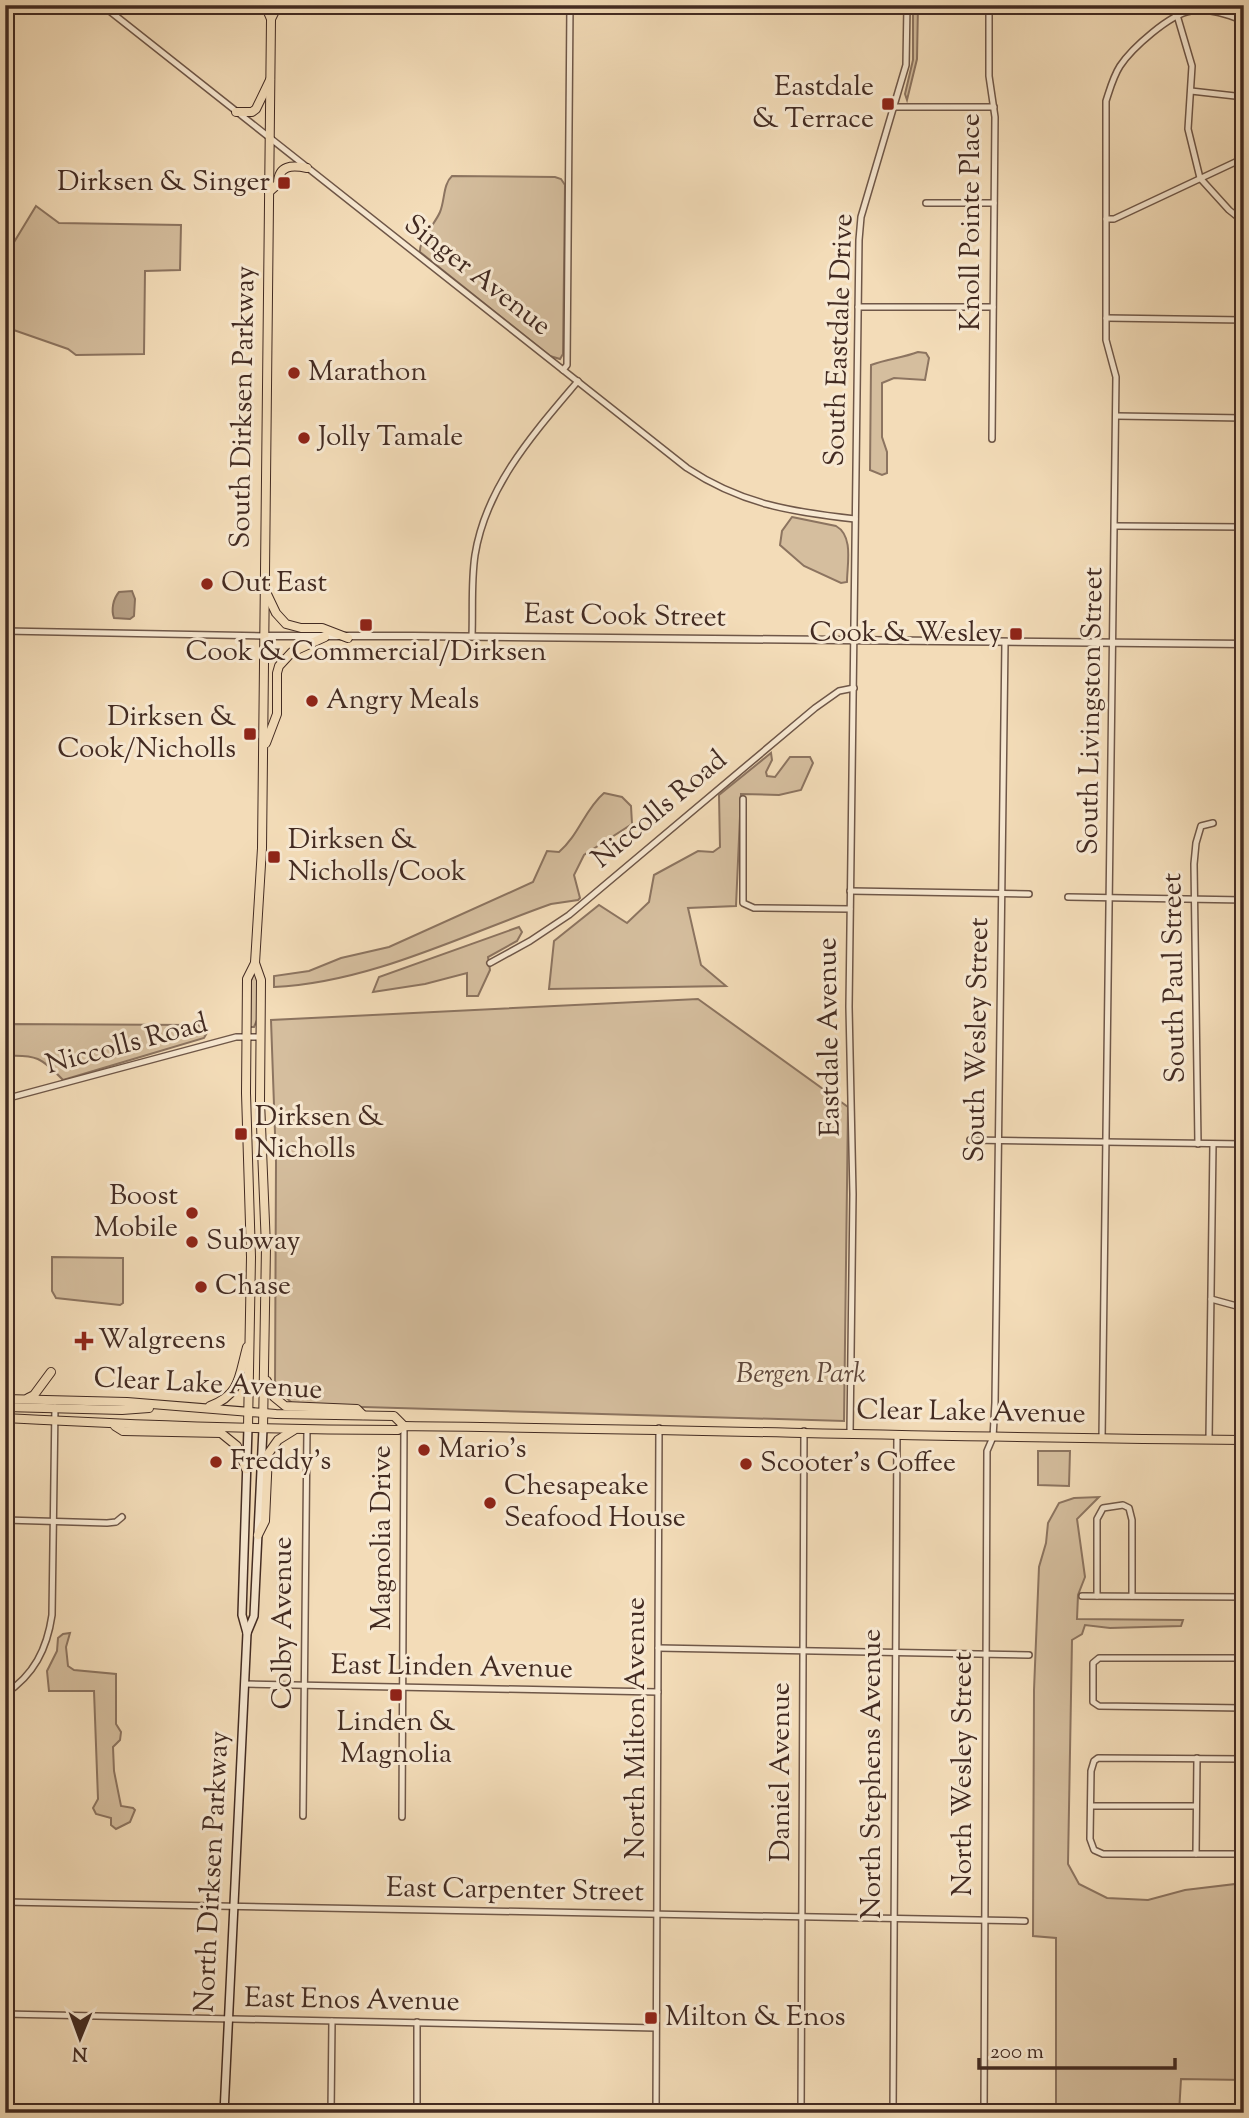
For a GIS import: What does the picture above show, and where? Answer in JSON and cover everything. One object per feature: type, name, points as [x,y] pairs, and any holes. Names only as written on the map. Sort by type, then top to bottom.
[{"type":"main road","name":"South Dirksen Parkway","points":[[264,1401],[265,1205],[260,1101],[261,980],[255,963],[262,848],[272,77],[271,19],[265,5]]},
{"type":"main road","name":"South Dirksen Parkway","points":[[271,19],[278,5]]},
{"type":"main road","points":[[236,112],[256,109],[272,77]]},
{"type":"main road","points":[[269,192],[278,184],[278,176],[284,168],[293,165],[307,168]]},
{"type":"main road","points":[[265,590],[276,613],[286,624],[300,628],[322,628],[348,638]]},
{"type":"main road","points":[[263,749],[277,714],[279,666],[292,652],[325,637]]},
{"type":"main road","name":"South Dirksen Parkway","points":[[248,1428],[251,1224],[246,1093],[247,979],[255,963]]},
{"type":"main road","points":[[205,1408],[221,1401],[232,1392],[240,1378],[250,1338]]},
{"type":"main road","points":[[24,1400],[34,1395],[51,1372]]},
{"type":"main road","points":[[265,1373],[270,1391],[285,1406],[356,1409],[363,1415]]},
{"type":"main road","name":"Clear Lake Avenue","points":[[5,1399],[122,1410],[163,1405],[264,1413],[394,1416],[404,1426]]},
{"type":"main road","name":"North Dirksen Parkway","points":[[247,1633],[254,1616],[264,1401]]},
{"type":"main road","points":[[5,1407],[55,1404]]},
{"type":"main road","name":"Clear Lake Avenue","points":[[5,1419],[294,1430],[398,1430],[404,1426],[659,1428],[993,1437],[1244,1440]]},
{"type":"main road","points":[[113,1424],[123,1431],[221,1433],[237,1446],[246,1469]]},
{"type":"main road","name":"North Dirksen Parkway","points":[[224,2113],[247,1633],[242,1615],[248,1428]]},
{"type":"main road","points":[[258,1535],[265,1521],[268,1454],[278,1440],[294,1430]]},
{"type":"street","name":"Singer Avenue","points":[[102,5],[687,468],[717,486],[755,503],[855,520]]},
{"type":"street","points":[[563,370],[568,365],[570,5]]},
{"type":"street","name":"South Eastdale Drive","points":[[854,641],[861,217],[906,65],[907,5]]},
{"type":"street","name":"Knoll Pointe Place","points":[[989,5],[989,76],[994,107],[992,439]]},
{"type":"street","points":[[1174,5],[1190,54],[1188,129],[1200,177],[1229,210],[1244,222]]},
{"type":"street","points":[[1177,15],[1192,11],[1214,11],[1244,21]]},
{"type":"street","name":"South Livingston Street","points":[[1102,1439],[1116,416],[1116,377],[1106,340],[1105,318],[1106,101],[1116,73],[1128,55],[1177,15]]},
{"type":"street","points":[[1191,91],[1244,97]]},
{"type":"street","points":[[894,107],[994,107]]},
{"type":"street","points":[[1106,219],[1114,219],[1244,158]]},
{"type":"street","points":[[926,203],[994,203]]},
{"type":"street","points":[[858,307],[993,307]]},
{"type":"street","points":[[1105,318],[1244,320]]},
{"type":"street","points":[[472,636],[474,569],[485,516],[507,471],[578,381]]},
{"type":"street","points":[[1116,416],[1244,418]]},
{"type":"street","points":[[1115,526],[1244,527]]},
{"type":"street","name":"East Cook Street","points":[[5,631],[348,638],[472,636],[1244,644]]},
{"type":"street","name":"Eastdale Avenue","points":[[850,1433],[853,1194],[849,1007],[854,641]]},
{"type":"street","name":"South Wesley Street","points":[[993,1437],[1005,642]]},
{"type":"street","name":"Niccolls Road","points":[[490,963],[561,920],[815,708],[839,691],[853,688]]},
{"type":"street","points":[[743,799],[743,903],[754,908],[850,909]]},
{"type":"street","name":"South Paul Street","points":[[1198,1144],[1194,864],[1201,826],[1213,823]]},
{"type":"street","points":[[850,891],[1029,894]]},
{"type":"street","points":[[1068,897],[1244,900]]},
{"type":"street","name":"Niccolls Road","points":[[5,1100],[236,1037],[260,1037]]},
{"type":"street","points":[[970,1140],[1244,1144]]},
{"type":"street","points":[[1209,1439],[1213,1144]]},
{"type":"street","points":[[1211,1299],[1244,1308]]},
{"type":"street","points":[[5,1694],[29,1673],[49,1635],[52,1615],[55,1404]]},
{"type":"street","name":"Magnolia Drive","points":[[402,1817],[404,1426]]},
{"type":"street","name":"North Milton Avenue","points":[[656,2113],[659,1428]]},
{"type":"street","name":"Colby Avenue","points":[[303,1816],[307,1430]]},
{"type":"street","name":"Daniel Avenue","points":[[801,2113],[804,1431]]},
{"type":"street","name":"North Stephens Avenue","points":[[893,2113],[897,1435]]},
{"type":"street","name":"North Wesley Street","points":[[984,2113],[987,1448],[993,1437]]},
{"type":"street","points":[[1097,1596],[1097,1519],[1103,1508],[1123,1505],[1129,1508],[1132,1520],[1132,1596]]},
{"type":"street","points":[[5,1520],[107,1524],[116,1522],[121,1517]]},
{"type":"street","points":[[1082,1596],[1244,1597]]},
{"type":"street","points":[[658,1648],[1029,1655]]},
{"type":"street","points":[[1244,1658],[1099,1658],[1093,1663],[1093,1702],[1099,1706],[1244,1708]]},
{"type":"street","name":"East Linden Avenue","points":[[245,1684],[657,1692]]},
{"type":"street","points":[[1244,1759],[1098,1758],[1092,1766],[1091,1806],[1091,1845],[1097,1853],[1244,1854]]},
{"type":"street","points":[[1196,1853],[1197,1758]]},
{"type":"street","points":[[1091,1806],[1196,1806]]},
{"type":"street","name":"East Carpenter Street","points":[[5,1902],[1025,1921]]},
{"type":"street","name":"East Enos Avenue","points":[[5,2014],[656,2028]]},
{"type":"street","points":[[331,2113],[332,2021]]},
{"type":"street","points":[[417,2022],[417,2113]]},
{"type":"green space","points":[[913,5],[918,5],[917,59],[907,100],[905,94],[913,60]]},
{"type":"green space","points":[[452,176],[555,177],[561,179],[565,185],[563,354],[560,359],[550,356],[420,252],[422,242],[440,212],[447,183]]},
{"type":"green space","points":[[36,206],[59,223],[181,225],[180,270],[145,271],[144,354],[76,355],[68,349],[5,327],[5,257]]},
{"type":"green space","points":[[918,352],[926,353],[929,358],[925,380],[894,378],[882,383],[882,437],[887,452],[887,473],[882,475],[870,470],[871,365]]},
{"type":"green space","points":[[792,517],[836,526],[842,531],[848,551],[847,582],[841,583],[804,566],[780,545],[782,531]]},
{"type":"green space","points":[[771,753],[772,760],[766,772],[767,776],[775,777],[790,757],[810,757],[813,763],[801,790],[779,795],[741,794],[736,906],[688,908],[701,965],[726,986],[549,989],[554,941],[599,905],[627,923],[649,902],[654,875],[698,851],[713,852],[720,847],[719,795]]},
{"type":"green space","points":[[604,793],[622,797],[631,806],[632,824],[584,855],[574,875],[580,898],[578,900],[551,904],[380,967],[310,984],[274,987],[274,976],[309,971],[341,958],[389,947],[533,882],[547,851],[559,852],[566,845],[597,799]]},
{"type":"green space","points":[[519,927],[522,932],[517,941],[488,957],[490,970],[478,996],[467,996],[467,973],[425,984],[373,992],[379,977]]},
{"type":"green space","points":[[254,973],[257,973],[257,1020],[254,1027],[250,1027],[251,981]]},
{"type":"green space","name":"Bergen Park","points":[[698,999],[848,1107],[844,1421],[294,1405],[275,1387],[276,1162],[271,1020]]},
{"type":"green space","points":[[5,1024],[198,1025],[208,1031],[204,1038],[63,1080],[38,1059],[5,1056]]},
{"type":"green space","points":[[52,1257],[123,1258],[123,1303],[120,1305],[56,1298],[52,1291]]},
{"type":"green space","points":[[1038,1451],[1070,1451],[1069,1486],[1038,1485]]},
{"type":"green space","points":[[1099,1497],[1077,1519],[1085,1577],[1078,1595],[1077,1619],[1183,1620],[1181,1626],[1110,1628],[1085,1625],[1082,1634],[1072,1640],[1068,1864],[1079,1884],[1107,1898],[1148,1900],[1185,1890],[1244,1883],[1244,2080],[1181,2079],[1179,2113],[1056,2113],[1056,1938],[1033,1936],[1034,1690],[1039,1567],[1048,1523],[1059,1503],[1074,1498]]},
{"type":"green space","points":[[70,1633],[66,1647],[68,1666],[74,1670],[116,1674],[116,1724],[121,1732],[120,1740],[113,1747],[114,1771],[121,1806],[135,1810],[130,1822],[116,1829],[111,1825],[111,1818],[96,1814],[93,1808],[98,1799],[94,1691],[49,1691],[47,1671],[57,1651],[58,1638]]},
{"type":"shaded area","points":[[132,591],[135,599],[134,616],[130,619],[114,618],[114,601],[119,592]]},
{"type":"place","name":"Eastdale & Terrace","points":[[888,104]]},
{"type":"place","name":"Dirksen & Singer","points":[[284,183]]},
{"type":"place","name":"Marathon","points":[[294,373]]},
{"type":"place","name":"Jolly Tamale","points":[[304,438]]},
{"type":"place","name":"Out East","points":[[207,584]]},
{"type":"place","name":"Cook & Commercial/Dirksen","points":[[366,625]]},
{"type":"place","name":"Cook & Wesley","points":[[1016,634]]},
{"type":"place","name":"Angry Meals","points":[[312,701]]},
{"type":"place","name":"Dirksen & Cook/Nicholls","points":[[250,734]]},
{"type":"place","name":"Dirksen & Nicholls/Cook","points":[[274,857]]},
{"type":"place","name":"Dirksen & Nicholls","points":[[241,1134]]},
{"type":"place","name":"Boost Mobile","points":[[192,1213]]},
{"type":"place","name":"Subway","points":[[192,1242]]},
{"type":"place","name":"Chase","points":[[201,1287]]},
{"type":"place","name":"Walgreens","points":[[84,1341]]},
{"type":"place","name":"Mario's","points":[[424,1450]]},
{"type":"place","name":"Freddy's","points":[[216,1462]]},
{"type":"place","name":"Scooter's Coffee","points":[[746,1464]]},
{"type":"place","name":"Chesapeake Seafood House","points":[[490,1503]]},
{"type":"place","name":"Linden & Magnolia","points":[[396,1695]]},
{"type":"place","name":"Milton & Enos","points":[[651,2018]]}]
